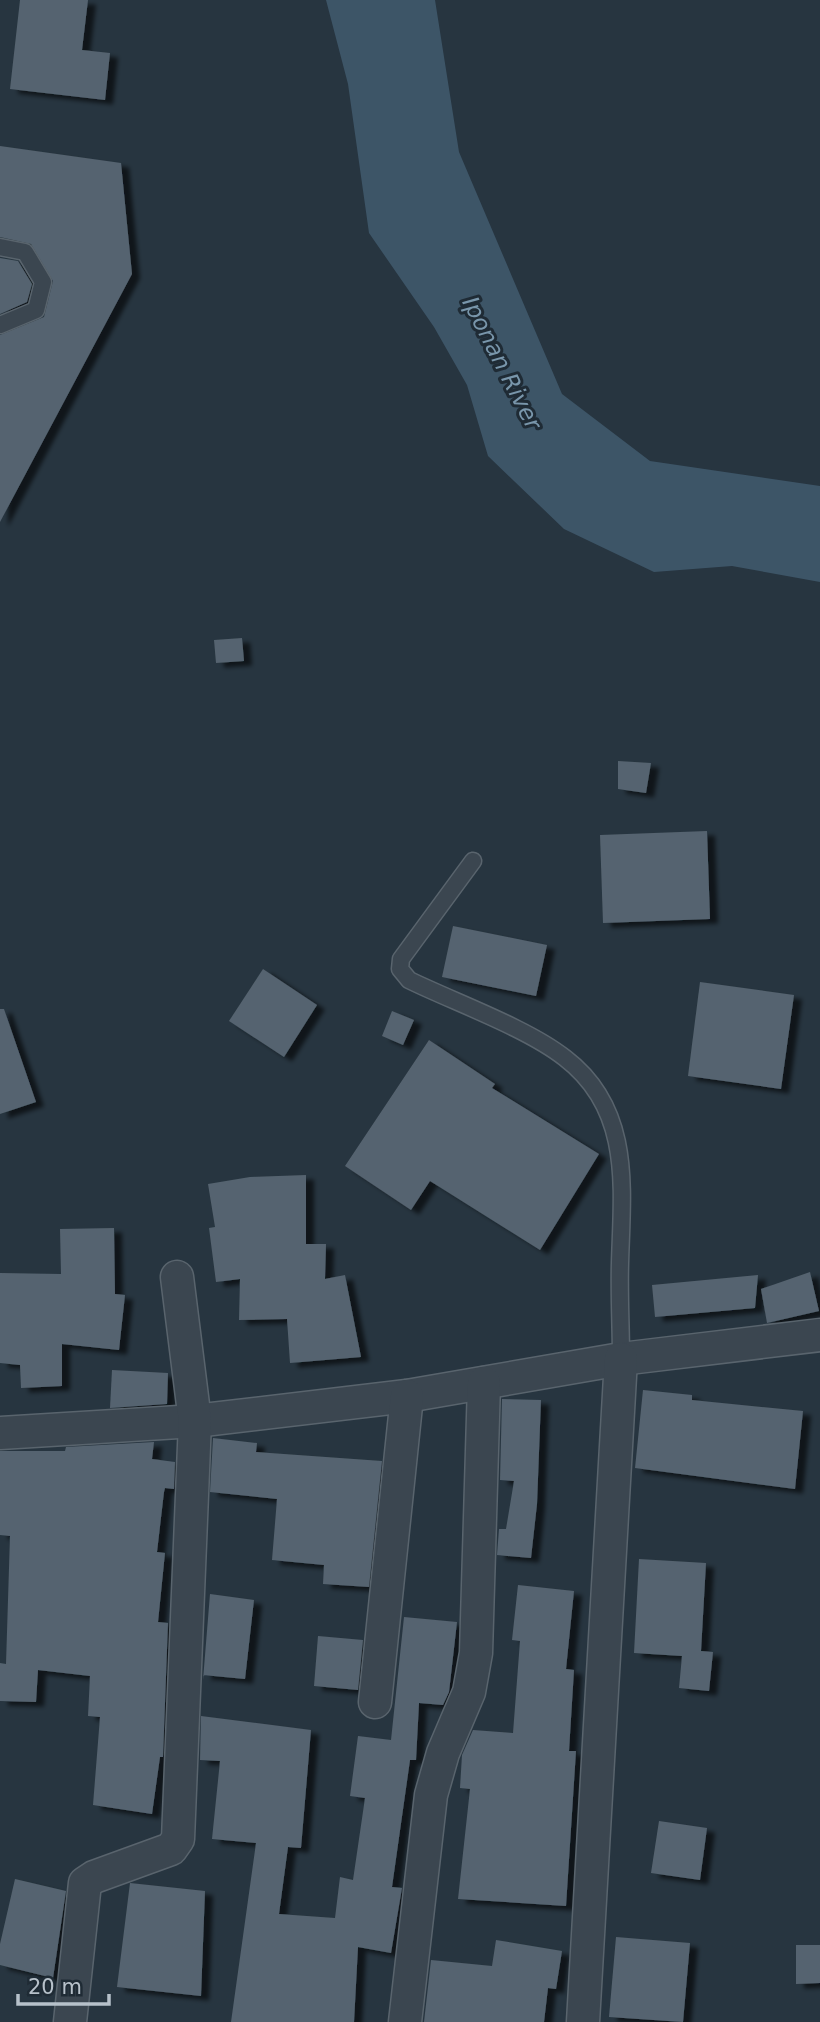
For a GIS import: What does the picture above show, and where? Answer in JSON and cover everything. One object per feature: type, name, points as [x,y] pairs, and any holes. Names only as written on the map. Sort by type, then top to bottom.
[{"type":"street","points":[[70,2022],[85,1883],[94,1877],[172,1849],[178,1839],[195,1421],[177,1277]]},
{"type":"street","points":[[0,1433],[195,1421],[407,1396],[621,1359],[776,1343],[820,1335]]},
{"type":"street","points":[[583,2022],[621,1359]]},
{"type":"street","points":[[405,2022],[431,1795],[443,1753],[469,1692],[477,1653],[484,1383]]},
{"type":"street","points":[[375,1702],[407,1396]]},
{"type":"lane","points":[[0,247],[25,252],[43,282],[36,310],[0,325]]},
{"type":"lane","points":[[473,861],[401,959],[400,969],[409,980],[566,1058],[597,1093],[618,1135],[624,1190],[620,1265],[621,1359]]},
{"type":"water","name":"Iponan River","points":[[326,0],[435,0],[459,152],[562,394],[650,461],[820,486],[820,582],[732,566],[654,572],[564,529],[488,456],[467,385],[434,327],[369,233],[348,84]]},
{"type":"building","points":[[20,0],[88,0],[82,50],[110,53],[105,100],[10,89]]},
{"type":"building","points":[[0,146],[121,163],[132,274],[0,522],[0,335],[44,317],[53,281],[31,244],[0,237]]},
{"type":"building","points":[[0,258],[18,261],[32,284],[27,302],[0,314]]},
{"type":"building","points":[[242,638],[244,661],[216,663],[214,640]]},
{"type":"building","points":[[618,761],[651,763],[646,793],[618,789]]},
{"type":"building","points":[[707,831],[710,919],[603,923],[600,835]]},
{"type":"building","points":[[453,926],[547,945],[536,996],[442,977]]},
{"type":"building","points":[[263,969],[317,1005],[284,1057],[229,1021]]},
{"type":"building","points":[[700,982],[794,995],[781,1089],[688,1076]]},
{"type":"building","points":[[0,1009],[4,1009],[36,1102],[0,1114]]},
{"type":"building","points":[[392,1011],[414,1020],[403,1045],[382,1036]]},
{"type":"building","points":[[429,1040],[495,1084],[492,1088],[599,1154],[540,1250],[430,1181],[411,1210],[345,1166]]},
{"type":"building","points":[[306,1175],[306,1244],[326,1244],[325,1279],[345,1275],[361,1357],[290,1363],[287,1319],[239,1320],[240,1279],[216,1282],[209,1228],[215,1227],[208,1184],[250,1177]]},
{"type":"building","points":[[114,1228],[115,1294],[125,1295],[119,1350],[62,1344],[62,1386],[21,1388],[20,1365],[0,1363],[0,1273],[61,1274],[60,1229]]},
{"type":"building","points":[[810,1272],[819,1311],[767,1323],[761,1289]]},
{"type":"building","points":[[758,1275],[755,1308],[655,1317],[652,1285]]},
{"type":"building","points":[[112,1370],[168,1373],[167,1404],[110,1408]]},
{"type":"building","points":[[643,1390],[692,1395],[692,1400],[803,1411],[795,1489],[635,1468]]},
{"type":"building","points":[[502,1399],[541,1400],[537,1504],[531,1558],[497,1555],[499,1529],[506,1529],[514,1481],[500,1480]]},
{"type":"building","points":[[213,1438],[257,1443],[256,1452],[382,1461],[369,1587],[323,1584],[324,1565],[272,1560],[277,1499],[210,1492]]},
{"type":"building","points":[[154,1442],[152,1459],[175,1462],[174,1489],[165,1488],[164,1492],[157,1552],[165,1553],[158,1622],[168,1623],[163,1757],[160,1757],[152,1814],[93,1805],[100,1717],[88,1716],[90,1676],[38,1670],[36,1702],[0,1701],[0,1663],[6,1664],[10,1536],[0,1535],[0,1451],[65,1451],[66,1447]]},
{"type":"building","points":[[639,1559],[706,1563],[701,1651],[713,1652],[709,1691],[679,1688],[682,1656],[634,1653]]},
{"type":"building","points":[[518,1585],[574,1591],[566,1669],[574,1670],[569,1751],[576,1751],[566,1906],[458,1899],[470,1789],[460,1788],[462,1755],[473,1730],[513,1733],[520,1641],[512,1640]]},
{"type":"building","points":[[210,1594],[254,1600],[245,1679],[203,1675]]},
{"type":"building","points":[[404,1617],[457,1622],[449,1692],[443,1705],[419,1703],[416,1760],[410,1760],[392,1887],[402,1888],[391,1953],[358,1947],[354,2022],[231,2022],[256,1843],[212,1839],[220,1761],[200,1760],[201,1716],[311,1730],[301,1848],[288,1847],[279,1914],[335,1918],[340,1877],[353,1880],[365,1798],[350,1796],[358,1736],[391,1740]]},
{"type":"building","points":[[318,1636],[363,1640],[358,1690],[314,1686]]},
{"type":"building","points":[[659,1821],[707,1828],[700,1880],[651,1873]]},
{"type":"building","points":[[15,1879],[66,1891],[53,1978],[0,1965],[0,1944]]},
{"type":"building","points":[[130,1883],[205,1891],[201,1996],[117,1987]]},
{"type":"building","points":[[616,1937],[690,1943],[683,2022],[609,2017]]},
{"type":"building","points":[[496,1940],[562,1951],[556,1989],[548,1988],[544,2022],[424,2022],[431,1960],[492,1966]]},
{"type":"building","points":[[796,1945],[820,1945],[820,1983],[796,1984]]}]
